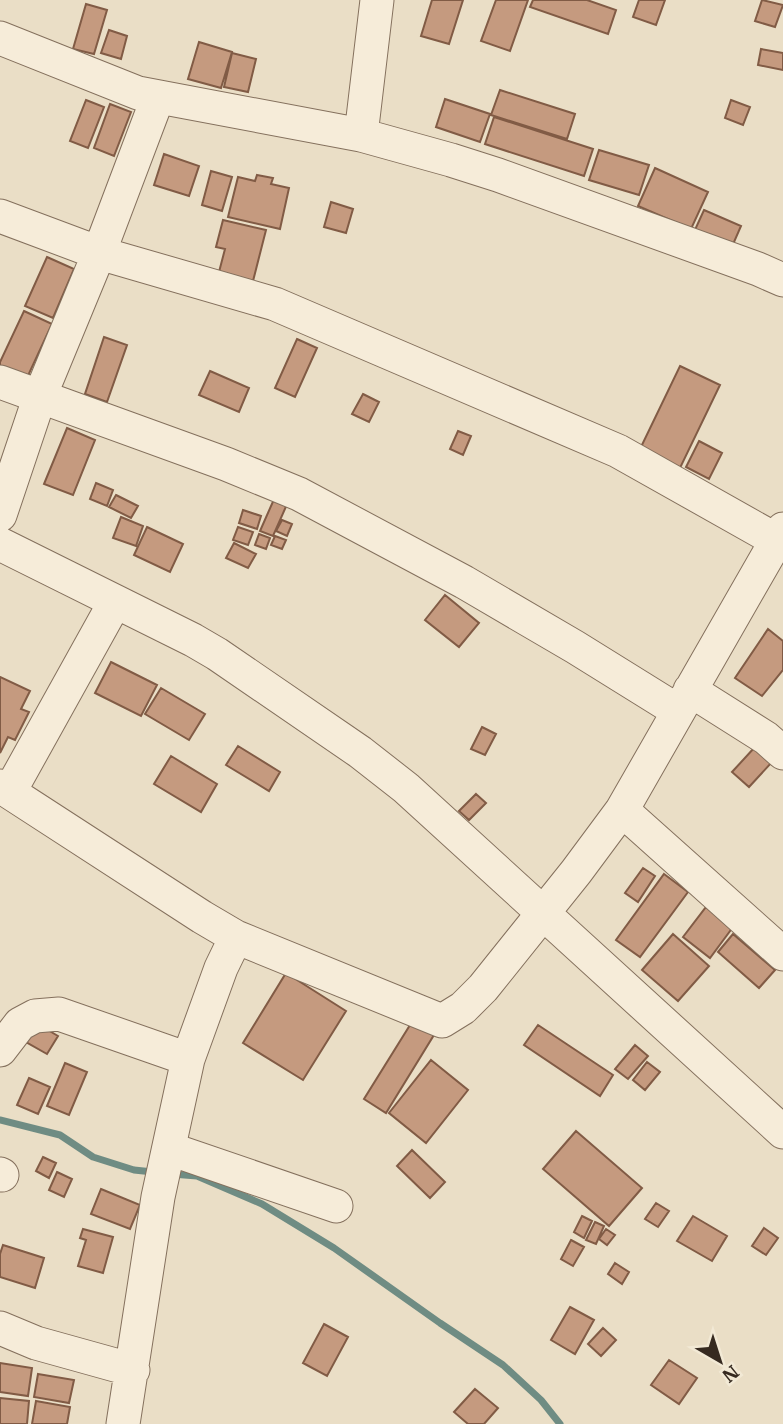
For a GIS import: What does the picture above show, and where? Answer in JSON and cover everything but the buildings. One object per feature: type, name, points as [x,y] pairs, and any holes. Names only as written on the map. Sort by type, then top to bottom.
[{"type":"lane","points":[[360,135],[377,0]]},
{"type":"lane","points":[[0,38],[138,93],[360,135],[498,174],[783,280]]},
{"type":"lane","points":[[0,515],[40,396],[99,253],[158,97]]},
{"type":"lane","points":[[0,216],[99,253],[275,304],[618,451],[781,538],[622,810],[483,988],[463,1008],[442,1021],[236,937],[5,788],[114,602]]},
{"type":"lane","points":[[0,382],[226,464],[299,494],[464,582],[575,647],[766,738],[783,753]]},
{"type":"lane","points":[[0,544],[217,654],[360,752],[405,788],[783,1132]]},
{"type":"lane","points":[[622,810],[783,954]]},
{"type":"lane","points":[[123,1424],[159,1196],[188,1059],[221,968],[236,937]]},
{"type":"lane","points":[[0,1050],[20,1024],[35,1016],[59,1014],[188,1059]]},
{"type":"lane","points":[[168,1154],[336,1206]]},
{"type":"lane","points":[[0,1328],[36,1343],[132,1370]]},
{"type":"waterway","points":[[0,1120],[60,1135],[93,1157],[134,1170],[153,1172]]},
{"type":"waterway","points":[[172,1174],[197,1176],[262,1204],[334,1248],[503,1365],[541,1400],[560,1424]]}]
